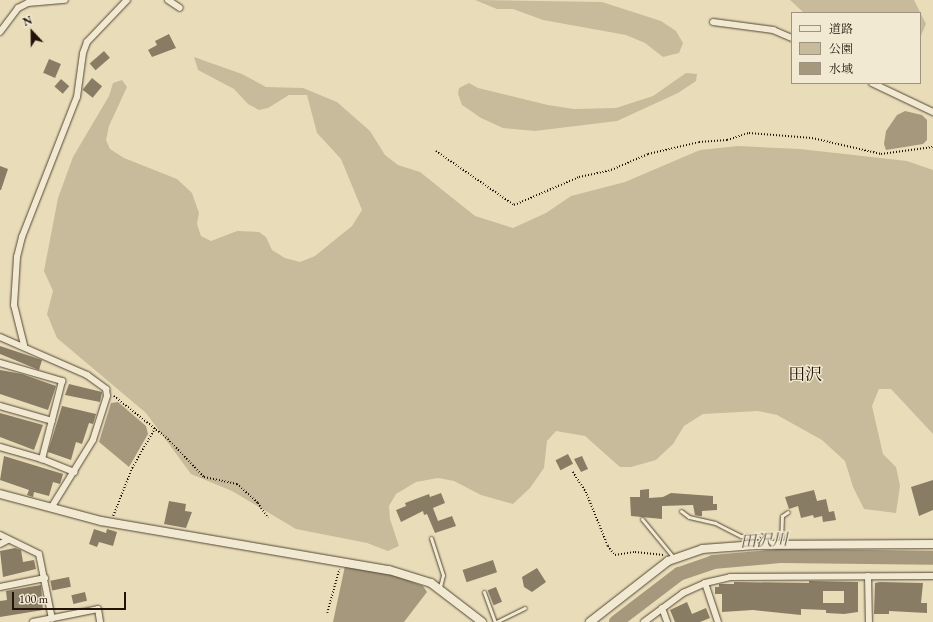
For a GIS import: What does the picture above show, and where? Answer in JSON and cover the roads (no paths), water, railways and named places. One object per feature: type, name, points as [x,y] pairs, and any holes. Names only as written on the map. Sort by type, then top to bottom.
[{"type":"street","points":[[0,32],[18,8],[28,3],[65,0]]},
{"type":"street","points":[[24,346],[14,305],[17,256],[22,237],[77,97],[83,53],[87,42],[127,0]]},
{"type":"street","points":[[168,0],[180,8]]},
{"type":"street","points":[[713,22],[773,30],[791,38]]},
{"type":"street","points":[[874,84],[933,112]]},
{"type":"street","points":[[0,337],[24,346],[86,375],[100,383],[106,392],[107,396],[92,440],[51,508]]},
{"type":"street","points":[[0,363],[62,381],[42,459]]},
{"type":"street","points":[[0,406],[52,421]]},
{"type":"street","points":[[0,447],[42,459],[74,472]]},
{"type":"street","points":[[0,494],[110,523],[341,560],[389,570],[431,583],[482,622]]},
{"type":"street","points":[[0,535],[39,554],[52,618]]},
{"type":"street","points":[[0,544],[8,540]]},
{"type":"street","points":[[590,622],[672,559],[719,546],[762,544],[933,544]]},
{"type":"street","points":[[644,622],[683,593],[706,583],[749,576],[933,576]]},
{"type":"street","points":[[868,576],[868,622]]},
{"type":"street","points":[[0,587],[44,578]]},
{"type":"street","points":[[706,583],[718,622]]},
{"type":"street","points":[[662,608],[667,622]]},
{"type":"street","points":[[33,622],[98,609],[100,622]]},
{"type":"lane","points":[[681,511],[689,517],[715,522],[741,536],[760,537],[762,544]]},
{"type":"lane","points":[[781,544],[782,516],[788,512]]},
{"type":"lane","points":[[642,519],[672,559]]},
{"type":"lane","points":[[431,538],[443,574],[439,589]]},
{"type":"lane","points":[[484,592],[496,622],[525,608]]},
{"type":"water","points":[[905,111],[922,115],[927,120],[927,140],[923,144],[886,150],[884,144],[886,131],[897,115]]},
{"type":"water","points":[[118,402],[146,426],[148,434],[129,467],[99,442],[111,403]]},
{"type":"water","points":[[345,566],[394,575],[423,586],[427,592],[404,622],[333,622]]},
{"type":"waterway","name":"田沢川","points":[[616,622],[679,574],[713,562],[780,556],[933,558]]},
{"type":"district","name":"田沢","points":[[805,375]]}]
